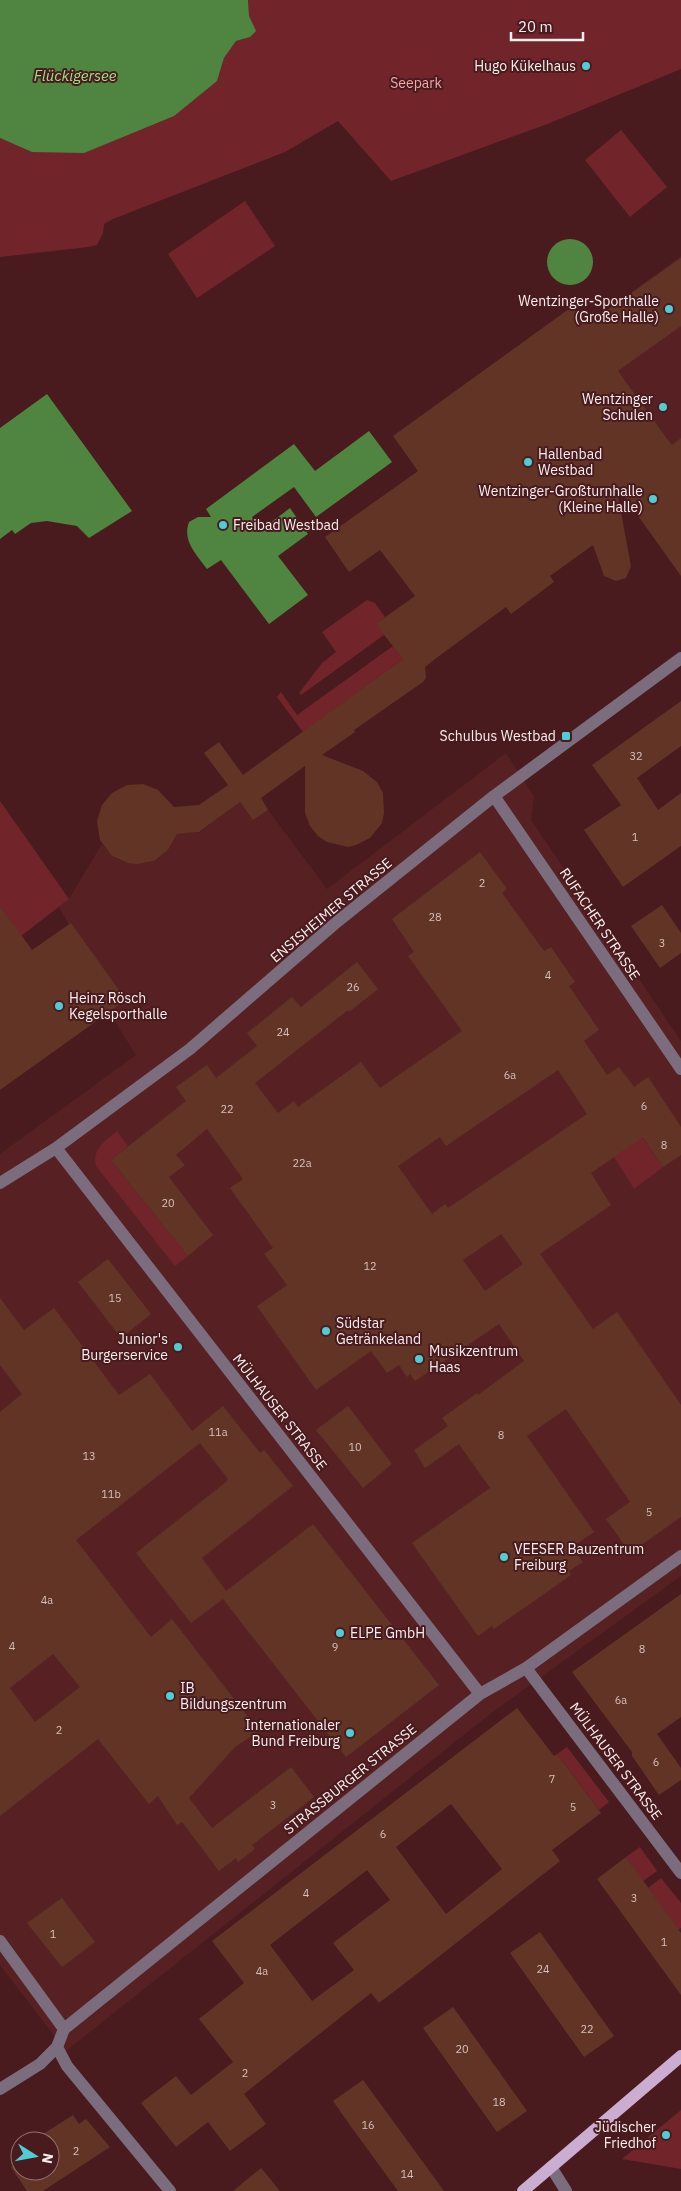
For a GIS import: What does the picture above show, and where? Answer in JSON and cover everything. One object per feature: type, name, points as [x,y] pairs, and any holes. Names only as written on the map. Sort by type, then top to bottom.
[{"type":"main road","points":[[523,2191],[681,2056]]},
{"type":"street","name":"ENSISHEIMER STRASSE","points":[[0,1184],[56,1148],[190,1049],[338,921],[494,796],[681,658]]},
{"type":"street","name":"RUFACHER STRASSE","points":[[494,796],[681,1069]]},
{"type":"street","name":"MÜLHAUSER STRASSE","points":[[56,1148],[480,1694]]},
{"type":"street","name":"STRASSBURGER STRASSE","points":[[57,2047],[64,2029],[480,1694],[526,1668],[681,1556]]},
{"type":"street","name":"MÜLHAUSER STRASSE","points":[[526,1668],[681,1873]]},
{"type":"street","points":[[0,1941],[64,2029]]},
{"type":"street","points":[[0,2089],[40,2064],[57,2047],[67,2066],[170,2191]]},
{"type":"street","points":[[551,2167],[566,2191]]},
{"type":"shaded area","name":"Wentzinger Schulen","points":[[681,256],[681,576],[671,443],[618,371],[673,331],[640,286]]},
{"type":"shaded area","points":[[506,753],[534,796],[531,820],[681,1041],[681,1576],[494,1711],[66,2051],[0,1965],[0,1154],[136,1055],[109,1012],[126,1000],[69,925],[59,907],[69,899],[102,844],[112,856],[128,863],[154,861],[168,850],[177,834],[200,832],[240,802],[253,820],[268,810],[327,889]]},
{"type":"green space","name":"Seepark","points":[[248,0],[681,0],[681,69],[550,123],[391,181],[338,121],[285,152],[113,219],[104,224],[103,233],[97,245],[0,257],[0,138],[32,152],[217,81],[224,58],[236,41],[250,37]]},
{"type":"green space","points":[[621,130],[667,187],[630,217],[585,160]]},
{"type":"green space","points":[[245,201],[275,246],[197,298],[168,254]]},
{"type":"green space","points":[[367,600],[375,603],[385,617],[380,621],[379,626],[384,635],[301,695],[299,693],[322,663],[336,652],[322,632]]},
{"type":"green space","points":[[393,646],[403,659],[303,732],[277,697],[281,692],[297,715]]},
{"type":"green space","points":[[0,801],[69,899],[21,936],[0,906]]},
{"type":"green space","points":[[584,1109],[641,1135],[663,1167],[634,1189]]},
{"type":"green space","points":[[117,1131],[128,1146],[111,1160],[188,1256],[175,1266],[96,1166],[96,1155],[100,1146]]},
{"type":"green space","points":[[567,1747],[609,1802],[599,1810],[557,1754]]},
{"type":"green space","points":[[640,1847],[657,1871],[643,1881],[626,1857]]},
{"type":"green space","points":[[661,1878],[681,1903],[681,1928],[678,1930],[648,1888]]},
{"type":"green space","name":"Jüdischer Friedhof","points":[[681,2110],[681,2169],[622,2159]]},
{"type":"water","name":"Flückigersee","points":[[0,0],[248,0],[249,16],[256,31],[250,37],[236,41],[224,58],[217,81],[174,116],[84,153],[32,152],[0,138]]},
{"type":"water","points":[[565,239],[575,239],[589,249],[593,262],[589,275],[583,281],[575,285],[565,285],[551,275],[547,267],[547,257],[557,243]]},
{"type":"water","points":[[47,394],[132,511],[89,538],[77,526],[47,521],[31,523],[15,534],[12,530],[0,539],[0,428]]},
{"type":"water","name":"Freibad Westbad","points":[[369,431],[392,462],[316,517],[294,487],[252,517],[261,530],[290,508],[308,534],[278,556],[308,595],[269,624],[221,560],[207,569],[191,547],[187,535],[189,522],[198,517],[211,517],[206,509],[294,444],[315,471]]},
{"type":"building","name":"Hallenbad Westbad","points":[[681,258],[681,326],[618,371],[672,445],[681,438],[681,576],[616,485],[631,566],[626,578],[616,581],[604,576],[593,545],[550,576],[554,582],[511,614],[506,607],[439,656],[425,667],[426,678],[423,682],[354,730],[355,732],[322,755],[363,771],[377,782],[383,793],[384,813],[382,823],[370,838],[348,847],[327,842],[318,836],[310,826],[305,813],[305,766],[261,798],[268,810],[253,820],[240,802],[199,832],[177,834],[168,850],[154,861],[137,864],[128,863],[112,856],[100,840],[97,821],[102,805],[112,793],[127,785],[143,784],[158,790],[174,807],[199,805],[228,785],[204,753],[219,742],[243,775],[403,659],[377,623],[415,596],[380,550],[349,572],[325,537],[418,471],[393,436],[573,306],[587,324]]},
{"type":"building","points":[[681,701],[681,746],[637,778],[658,810],[681,793],[681,846],[623,887],[584,830],[621,805],[592,765]]},
{"type":"building","points":[[480,852],[507,889],[502,893],[544,951],[551,947],[575,982],[569,986],[599,1030],[584,1041],[607,1075],[619,1067],[634,1087],[648,1077],[681,1127],[681,1155],[663,1167],[643,1137],[591,1173],[611,1205],[540,1254],[593,1329],[617,1312],[681,1405],[681,1517],[630,1553],[606,1519],[630,1502],[566,1409],[527,1436],[594,1532],[572,1547],[583,1562],[569,1571],[571,1575],[494,1629],[492,1626],[478,1636],[412,1543],[490,1488],[459,1444],[425,1468],[414,1450],[448,1426],[442,1418],[477,1393],[478,1395],[524,1361],[499,1324],[415,1381],[410,1374],[407,1377],[399,1365],[387,1373],[371,1351],[316,1390],[257,1306],[287,1285],[264,1254],[273,1248],[230,1188],[243,1179],[207,1129],[176,1155],[185,1165],[169,1177],[213,1235],[188,1256],[111,1160],[186,1101],[176,1087],[207,1065],[216,1078],[257,1046],[247,1033],[292,997],[301,1007],[357,962],[378,989],[349,1012],[348,1010],[255,1083],[278,1113],[294,1101],[298,1107],[361,1062],[380,1088],[462,1031],[408,956],[414,952],[392,919]],"holes":[[[558,1070],[587,1114],[448,1208],[445,1204],[432,1214],[398,1166],[440,1137],[446,1146]],[[501,1234],[523,1264],[485,1291],[463,1260]]]},
{"type":"building","points":[[662,905],[681,933],[681,953],[660,968],[631,926]]},
{"type":"building","name":"Heinz Rösch Kegelsporthalle","points":[[0,906],[32,950],[71,923],[126,1000],[0,1090]]},
{"type":"building","points":[[108,1259],[151,1314],[121,1338],[78,1282]]},
{"type":"building","points":[[0,1298],[24,1330],[54,1308],[119,1395],[150,1374],[192,1431],[223,1406],[260,1453],[264,1450],[293,1486],[202,1558],[226,1591],[313,1524],[439,1685],[346,1757],[223,1599],[191,1623],[136,1553],[228,1479],[200,1443],[76,1540],[151,1637],[172,1619],[259,1731],[235,1747],[189,1798],[212,1828],[291,1767],[314,1797],[252,1845],[255,1849],[238,1862],[236,1858],[219,1871],[182,1822],[177,1825],[158,1796],[149,1804],[98,1739],[0,1816],[0,1412],[22,1394],[0,1365]],"holes":[[[53,1654],[80,1687],[35,1722],[10,1688]]]},
{"type":"building","points":[[348,1406],[392,1464],[363,1488],[316,1430]]},
{"type":"building","points":[[681,1594],[681,1717],[657,1734],[681,1768],[681,1780],[659,1795],[632,1756],[632,1752],[572,1672]]},
{"type":"building","points":[[517,1708],[554,1756],[557,1754],[601,1813],[552,1850],[560,1861],[413,1977],[379,2003],[371,1993],[244,2094],[266,2124],[230,2151],[208,2122],[176,2147],[141,2103],[176,2076],[191,2095],[233,2062],[199,2019],[244,1983],[212,1941]],"holes":[[[451,1804],[502,1869],[446,1914],[396,1847]],[[367,1870],[390,1900],[333,1943],[354,1970],[312,2001],[270,1945]]]},
{"type":"building","points":[[626,1857],[681,1933],[681,1995],[597,1879]]},
{"type":"building","points":[[62,1898],[95,1942],[62,1967],[27,1923]]},
{"type":"building","points":[[540,1932],[614,2036],[584,2057],[510,1953]]},
{"type":"building","points":[[453,2007],[527,2111],[497,2132],[423,2028]]},
{"type":"building","points":[[363,2080],[444,2191],[398,2191],[352,2128],[333,2101]]},
{"type":"building","points":[[73,2115],[79,2124],[86,2119],[110,2147],[60,2180],[60,2131],[48,2131]]},
{"type":"building","points":[[261,2168],[280,2191],[233,2191]]},
{"type":"building","points":[[20,2181],[58,2181],[43,2191],[27,2191]]},
{"type":"place","name":"Hugo Kükelhaus","points":[[586,66]]},
{"type":"place","name":"Wentzinger-Sporthalle (Große Halle)","points":[[669,309]]},
{"type":"place","name":"Wentzinger Schulen","points":[[663,407]]},
{"type":"place","name":"Hallenbad Westbad","points":[[528,462]]},
{"type":"place","name":"Wentzinger-Großturnhalle (Kleine Halle)","points":[[653,499]]},
{"type":"place","name":"Freibad Westbad","points":[[223,525]]},
{"type":"place","name":"Schulbus Westbad","points":[[566,736]]},
{"type":"place","name":"Heinz Rösch Kegelsporthalle","points":[[59,1006]]},
{"type":"place","name":"Südstar Getränkeland","points":[[326,1331]]},
{"type":"place","name":"Junior's Burgerservice","points":[[178,1347]]},
{"type":"place","name":"Musikzentrum Haas","points":[[419,1359]]},
{"type":"place","name":"VEESER Bauzentrum Freiburg","points":[[504,1557]]},
{"type":"place","name":"ELPE GmbH","points":[[340,1633]]},
{"type":"place","name":"IB Bildungszentrum","points":[[170,1696]]},
{"type":"place","name":"Internationaler Bund Freiburg","points":[[350,1733]]},
{"type":"place","name":"Jüdischer Friedhof","points":[[666,2135]]}]
